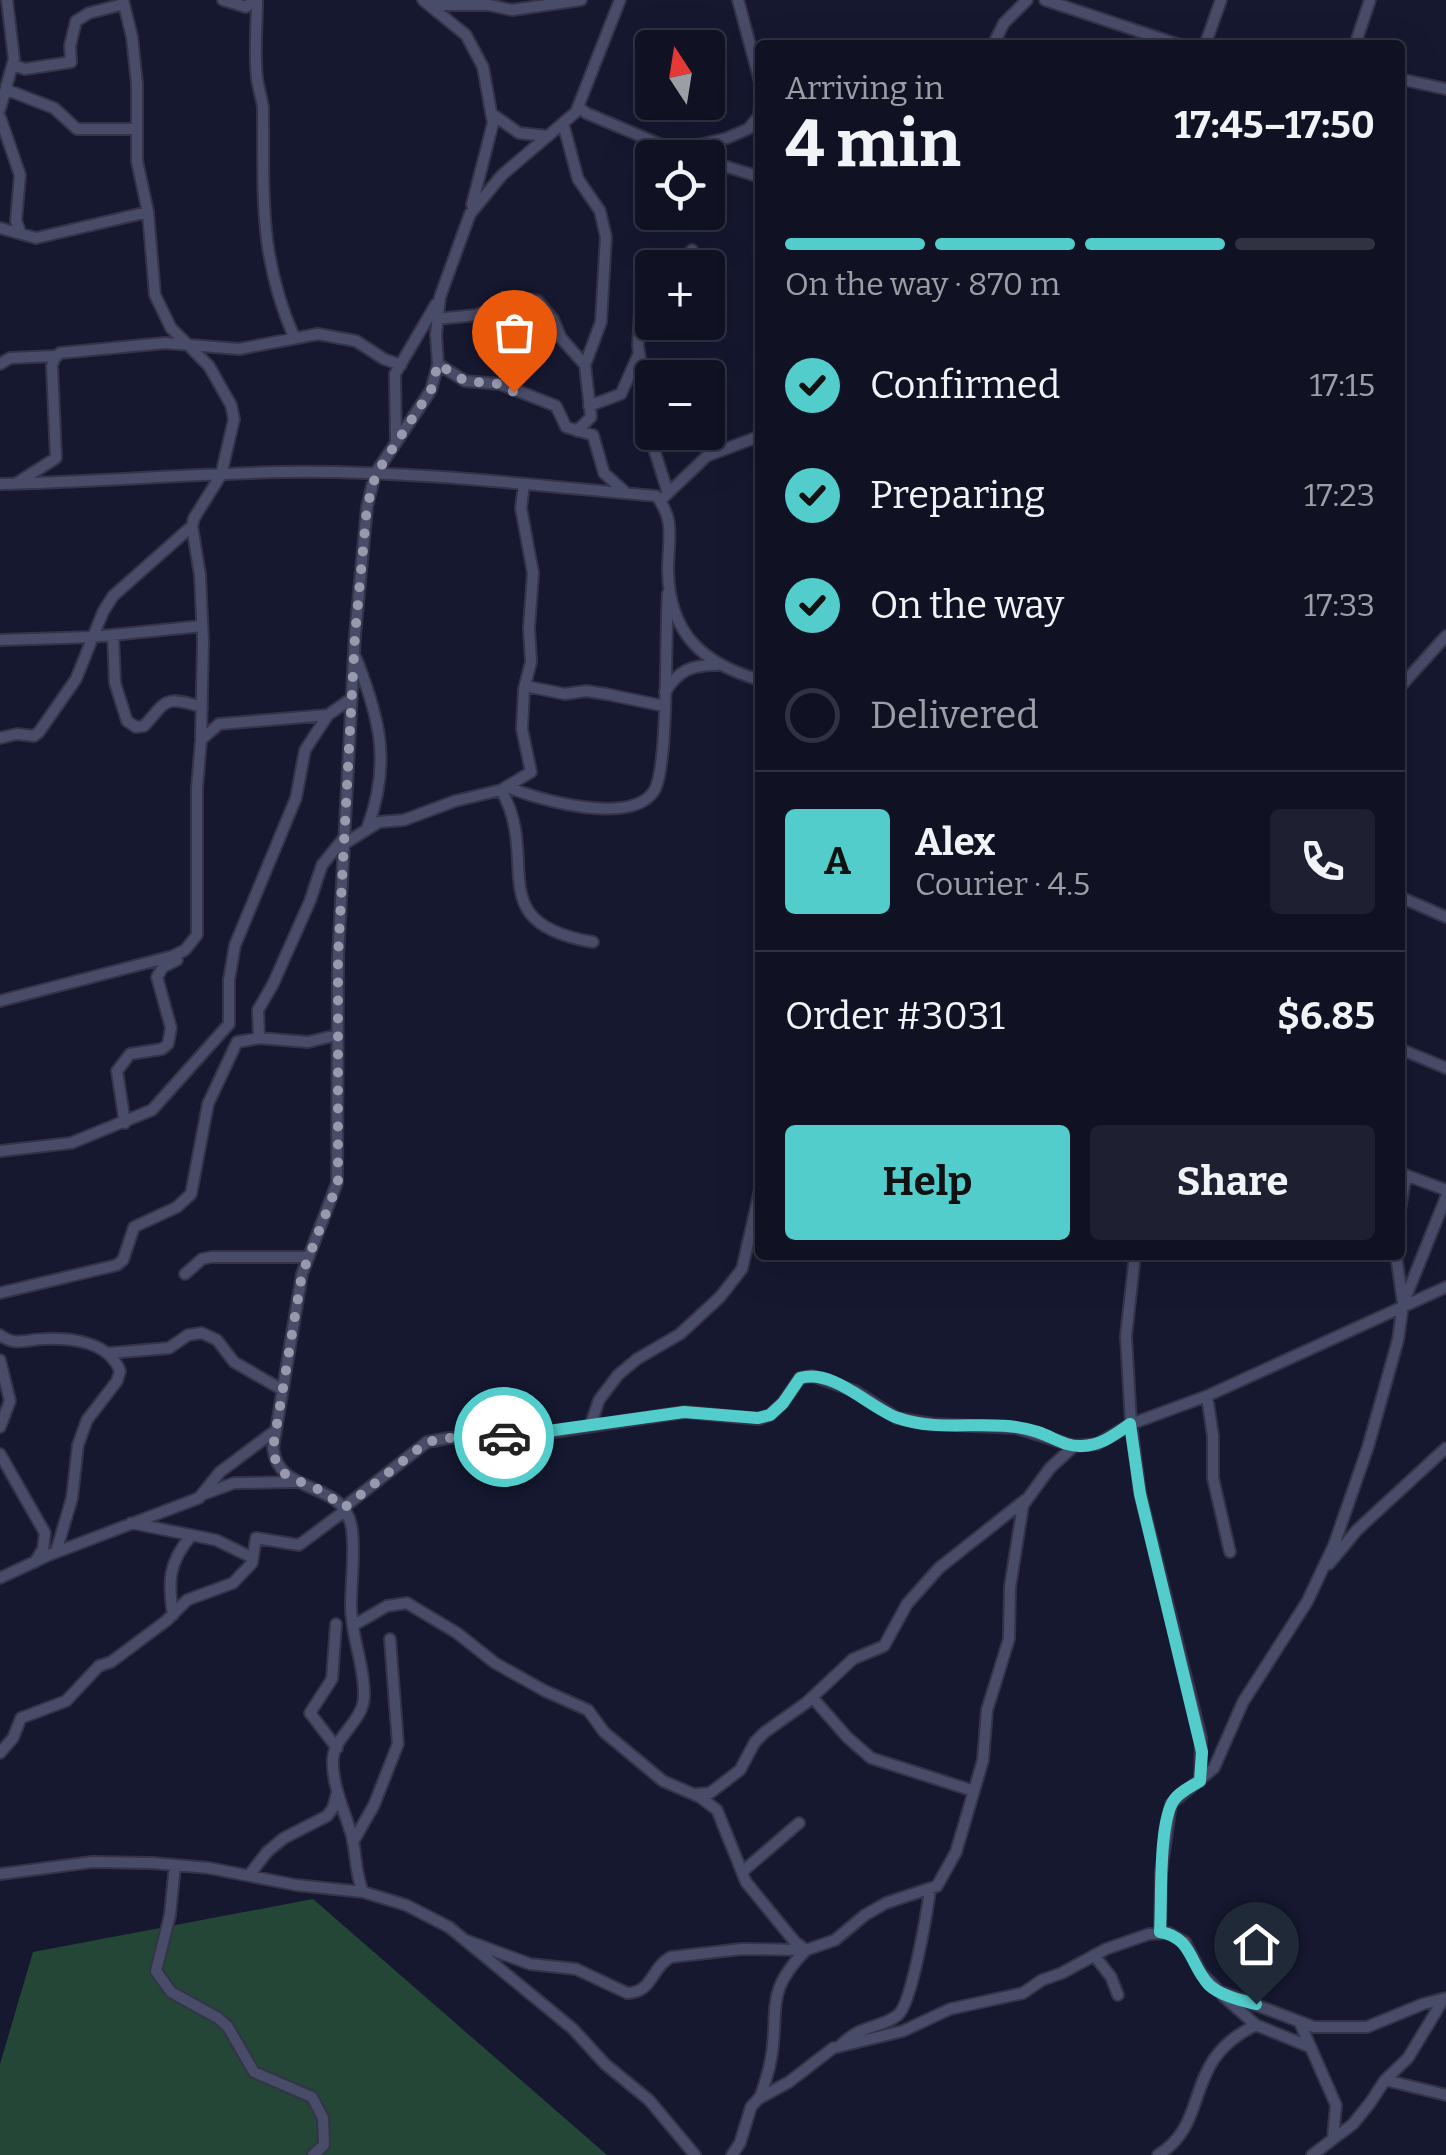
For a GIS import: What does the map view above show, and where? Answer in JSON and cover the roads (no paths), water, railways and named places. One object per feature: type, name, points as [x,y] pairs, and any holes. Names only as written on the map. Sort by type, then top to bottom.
[{"type":"street","points":[[7,0],[13,64],[0,113],[20,175],[16,221],[21,234]]},
{"type":"street","points":[[223,0],[246,8],[256,0]]},
{"type":"street","points":[[256,0],[256,65],[263,106],[265,243],[279,300],[294,336]]},
{"type":"street","points":[[426,2],[490,2],[512,10],[581,0]]},
{"type":"street","points":[[470,214],[502,175],[579,108],[603,36],[620,0]]},
{"type":"street","points":[[738,0],[755,63]]},
{"type":"street","points":[[995,40],[1004,23],[1027,0]]},
{"type":"street","points":[[1045,0],[1165,40]]},
{"type":"street","points":[[1206,40],[1220,0]]},
{"type":"street","points":[[1357,40],[1370,0]]},
{"type":"street","points":[[13,64],[24,69],[71,62],[76,22],[89,12],[124,2],[137,84],[137,161],[148,212],[155,295],[171,328],[209,366],[234,412],[221,475],[192,526],[202,626],[195,950],[163,967],[157,977],[171,1028],[168,1044],[162,1050],[130,1054],[117,1071],[125,1123]]},
{"type":"street","points":[[396,442],[395,376],[440,296],[470,214],[492,131],[480,57],[466,35],[426,2]]},
{"type":"street","points":[[1405,81],[1446,89]]},
{"type":"street","points":[[6,90],[54,108],[77,129],[137,129]]},
{"type":"street","points":[[579,108],[650,140]]},
{"type":"street","points":[[492,114],[518,133],[547,136]]},
{"type":"street","points":[[719,140],[748,129],[755,120]]},
{"type":"street","points":[[563,124],[578,179],[600,211],[606,237],[601,322],[585,365],[591,417],[577,431]]},
{"type":"street","points":[[725,166],[755,175]]},
{"type":"street","points":[[0,228],[44,236],[148,212]]},
{"type":"street","points":[[363,1892],[354,1870],[352,1843],[333,1758],[364,1704],[354,1626],[352,1527],[345,1509],[312,1486],[287,1478],[280,1470],[274,1460],[273,1432],[295,1300],[338,1183],[337,1035],[344,841],[361,549],[376,474],[431,390],[438,364],[440,296]]},
{"type":"street","points":[[437,319],[476,315],[522,298],[536,299],[553,319],[561,338],[585,365]]},
{"type":"street","points":[[0,364],[10,358],[166,343],[239,349],[318,334],[356,341],[384,359],[401,364]]},
{"type":"street","points":[[504,789],[573,807],[640,802],[651,796],[657,786],[671,528],[642,411],[640,340]]},
{"type":"street","points":[[589,406],[622,394],[640,352]]},
{"type":"street","points":[[16,484],[58,454],[53,422],[52,366],[56,356]]},
{"type":"street","points":[[438,364],[465,381],[500,384],[557,407],[566,427],[594,437],[604,473],[626,493]]},
{"type":"street","points":[[664,497],[707,456],[755,438]]},
{"type":"street","points":[[0,484],[284,472],[376,474],[664,497]]},
{"type":"street","points":[[259,1038],[258,1010],[310,902],[322,865],[344,841],[368,826],[421,816],[454,801],[504,789],[532,771],[522,729],[530,662],[533,573],[522,508],[524,484]]},
{"type":"street","points":[[0,737],[32,736],[39,732],[76,679],[113,596],[192,526]]},
{"type":"street","points":[[669,584],[684,633],[702,655],[755,678]]},
{"type":"street","points":[[0,640],[92,637],[202,626]]},
{"type":"street","points":[[114,635],[115,683],[127,721],[136,728],[144,726],[157,707],[168,702],[202,706]]},
{"type":"street","points":[[1405,681],[1446,636]]},
{"type":"street","points":[[354,652],[373,701],[382,751],[375,806],[368,826]]},
{"type":"street","points":[[664,692],[681,671],[718,665]]},
{"type":"street","points":[[525,686],[565,694],[586,691],[664,706]]},
{"type":"street","points":[[0,1151],[71,1143],[152,1110],[229,1024],[229,980],[235,945],[270,857],[283,836],[301,782],[305,750],[328,714],[352,698]]},
{"type":"street","points":[[202,740],[219,724],[328,714]]},
{"type":"street","points":[[504,789],[528,912],[544,929],[593,942]]},
{"type":"street","points":[[1405,899],[1446,917]]},
{"type":"street","points":[[0,1001],[172,956],[192,944],[197,930]]},
{"type":"street","points":[[0,1293],[117,1265],[123,1260],[134,1227],[186,1200],[194,1187],[208,1104],[237,1042],[259,1038],[308,1042],[337,1035]]},
{"type":"street","points":[[1405,1051],[1446,1068]]},
{"type":"street","points":[[1160,1932],[1161,1881],[1171,1804],[1214,1768],[1243,1702],[1306,1602],[1348,1509],[1398,1340],[1403,1304],[1446,1194],[1405,1175]]},
{"type":"street","points":[[591,1424],[602,1395],[618,1375],[680,1334],[742,1270],[755,1212]]},
{"type":"street","points":[[185,1274],[202,1259],[212,1257],[308,1257]]},
{"type":"street","points":[[1134,1260],[1126,1336],[1130,1424],[1140,1494],[1201,1738],[1200,1781]]},
{"type":"street","points":[[1397,1260],[1403,1304]]},
{"type":"street","points":[[0,1753],[21,1718],[59,1706],[100,1666],[111,1662],[173,1615],[187,1600],[234,1583],[253,1558],[258,1537],[299,1545],[427,1442],[522,1437],[684,1412],[758,1418],[770,1415],[783,1403],[800,1378],[812,1376],[854,1392],[897,1418],[1016,1428],[1074,1446],[1100,1444],[1130,1424],[1206,1396],[1446,1287]]},
{"type":"street","points":[[0,1335],[14,1343],[46,1339],[91,1344],[110,1353],[169,1348],[188,1335],[202,1333],[217,1340],[234,1362],[281,1388]]},
{"type":"street","points":[[56,1552],[67,1522],[82,1432],[119,1378],[120,1370],[110,1353]]},
{"type":"street","points":[[0,1360],[10,1405],[0,1427]]},
{"type":"street","points":[[1206,1396],[1213,1436],[1213,1478],[1230,1552]]},
{"type":"street","points":[[203,1494],[220,1472],[273,1432]]},
{"type":"street","points":[[1050,1468],[1058,1441]]},
{"type":"street","points":[[695,1794],[710,1793],[740,1770],[755,1742],[853,1658],[884,1646],[907,1604],[939,1568],[1025,1500],[1074,1446]]},
{"type":"street","points":[[1319,1576],[1357,1530],[1446,1448]]},
{"type":"street","points":[[0,1454],[45,1533],[44,1548],[34,1563]]},
{"type":"street","points":[[0,1578],[56,1552],[234,1484],[298,1482]]},
{"type":"street","points":[[465,1940],[530,1964],[568,1966],[631,1994],[647,1987],[661,1963],[671,1957],[742,1949],[806,1950],[836,1940],[886,1903],[930,1890],[940,1882],[956,1852],[984,1753],[987,1710],[1008,1640],[1010,1588],[1025,1500]]},
{"type":"street","points":[[130,1523],[216,1540],[253,1558]]},
{"type":"street","points":[[173,1615],[170,1569],[191,1536]]},
{"type":"street","points":[[354,1626],[394,1604],[415,1607],[495,1663],[588,1710],[604,1732],[663,1780],[695,1794],[717,1810],[751,1889],[806,1950]]},
{"type":"street","points":[[336,1624],[332,1679],[310,1713],[337,1748]]},
{"type":"street","points":[[352,1843],[374,1805],[398,1744],[390,1640]]},
{"type":"street","points":[[812,1697],[846,1737],[871,1758],[974,1792]]},
{"type":"street","points":[[250,1874],[284,1838],[327,1816],[334,1808],[338,1787]]},
{"type":"street","points":[[742,1872],[799,1823]]},
{"type":"street","points":[[0,1874],[92,1862],[175,1864],[363,1892],[406,1905],[448,1927],[573,2029],[604,2064],[649,2100],[695,2155]]},
{"type":"street","points":[[175,1864],[170,1915],[156,1970],[171,1992],[228,2027],[254,2072],[312,2098],[325,2126],[324,2144],[314,2155]]},
{"type":"street","points":[[732,2155],[740,2143],[751,2107],[760,2098],[789,2082],[859,2029],[889,2019],[905,2006],[925,1932],[930,1890]]},
{"type":"street","points":[[841,2044],[903,2030],[950,2009],[1023,1993],[1125,1941],[1160,1932],[1185,1942],[1202,1974],[1256,2025],[1310,2047]]},
{"type":"street","points":[[760,2098],[772,2056],[772,2010],[784,1976],[806,1950]]},
{"type":"street","points":[[1094,1955],[1118,1994]]},
{"type":"street","points":[[1219,1991],[1300,2023],[1338,2030],[1367,2027],[1444,1999]]},
{"type":"street","points":[[1312,2155],[1353,2124],[1384,2080],[1408,2058],[1444,1999]]},
{"type":"street","points":[[1300,2023],[1336,2106],[1333,2139]]},
{"type":"street","points":[[1158,2155],[1182,2137],[1198,2089],[1218,2050],[1256,2025]]},
{"type":"street","points":[[1384,2080],[1446,2096]]}]
